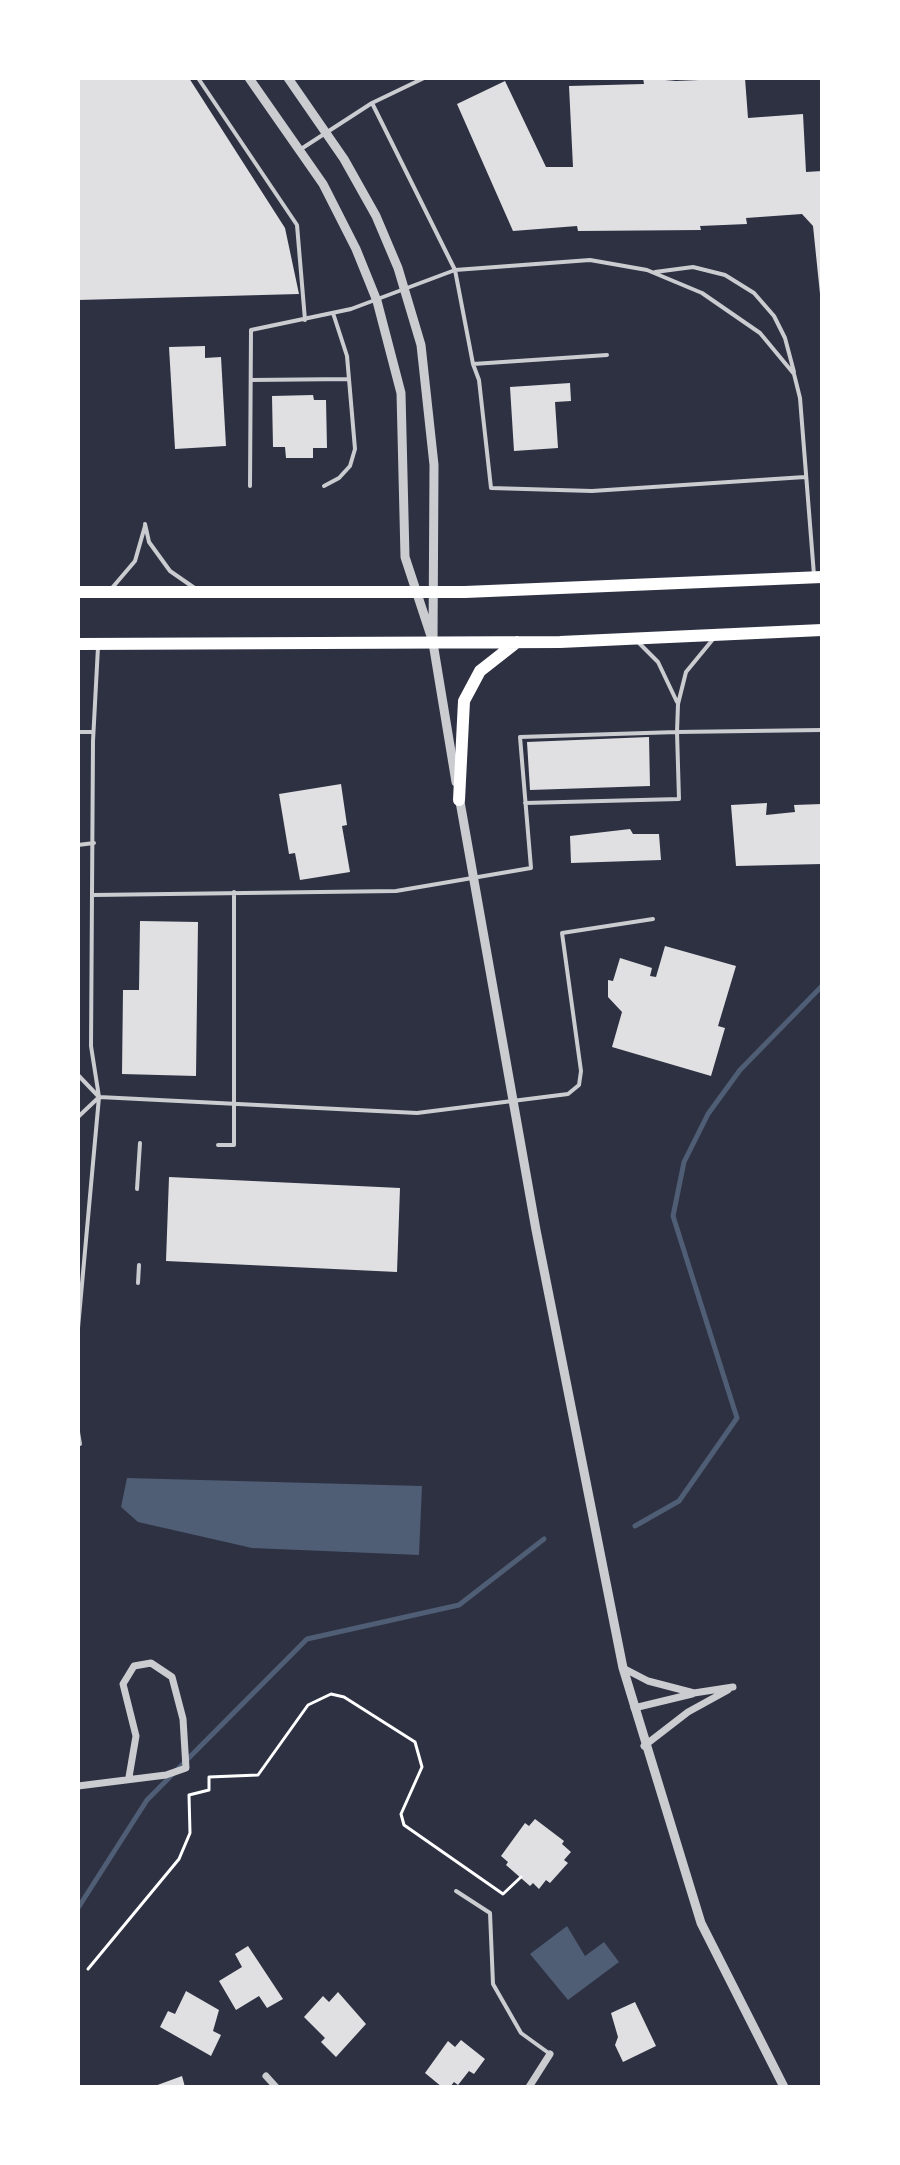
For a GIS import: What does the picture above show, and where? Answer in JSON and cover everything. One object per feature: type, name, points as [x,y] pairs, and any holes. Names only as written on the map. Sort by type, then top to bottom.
[{"type":"highway","points":[[78,592],[432,592],[683,585],[818,577]]},
{"type":"highway","points":[[78,644],[433,643],[819,632]]},
{"type":"highway","points":[[459,800],[464,701],[480,671],[518,641]]},
{"type":"street","points":[[249,78],[300,149],[339,214],[377,301],[401,393],[405,557],[433,643]]},
{"type":"street","points":[[288,78],[326,132],[376,216],[405,288],[421,345],[432,416],[436,523],[433,643],[513,1103],[623,1668],[644,1746],[701,1923],[784,2087]]},
{"type":"street","points":[[78,1786],[129,1777],[166,1775],[186,1768],[183,1719],[172,1677],[151,1663],[134,1666],[123,1684],[136,1736],[129,1777]]},
{"type":"street","points":[[623,1668],[661,1686],[694,1693]]},
{"type":"street","points":[[634,1708],[733,1687],[688,1712],[644,1746]]},
{"type":"street","points":[[529,2087],[550,2054]]},
{"type":"street","points":[[266,2076],[276,2087]]},
{"type":"lane","points":[[198,78],[297,225],[305,320]]},
{"type":"lane","points":[[300,149],[372,103],[424,78]]},
{"type":"lane","points":[[372,103],[455,270],[473,364],[479,380],[491,488],[592,491],[805,477]]},
{"type":"lane","points":[[250,486],[251,330],[377,301],[455,270],[590,260],[650,272],[702,293],[734,313],[760,333],[794,374]]},
{"type":"lane","points":[[650,272],[693,267],[725,275],[754,293],[779,327],[800,398],[805,477],[818,577]]},
{"type":"lane","points":[[324,486],[339,478],[350,466],[355,449],[347,356],[333,313]]},
{"type":"lane","points":[[473,364],[607,355]]},
{"type":"lane","points":[[251,380],[349,379]]},
{"type":"lane","points":[[107,592],[135,561],[145,524],[149,542],[170,571],[205,594]]},
{"type":"lane","points":[[525,803],[679,799],[678,704],[686,672],[717,635]]},
{"type":"lane","points":[[633,638],[658,662],[678,704]]},
{"type":"lane","points":[[78,1328],[99,1097],[91,1046],[93,732],[99,644]]},
{"type":"lane","points":[[93,895],[396,891],[531,868],[520,737],[822,730]]},
{"type":"lane","points":[[78,732],[93,732]]},
{"type":"lane","points":[[78,845],[94,843]]},
{"type":"lane","points":[[218,1145],[234,1145],[234,892]]},
{"type":"lane","points":[[78,1075],[99,1097],[417,1113],[568,1094],[579,1085],[581,1071],[562,933],[653,919]]},
{"type":"lane","points":[[78,1117],[99,1097]]},
{"type":"lane","points":[[137,1189],[140,1143]]},
{"type":"lane","points":[[78,1251],[85,1252]]},
{"type":"lane","points":[[138,1283],[139,1265]]},
{"type":"lane","points":[[78,1432],[80,1444]]},
{"type":"lane","points":[[456,1891],[490,1913],[493,1984],[521,2033],[550,2054]]},
{"type":"path","points":[[88,1969],[179,1859],[190,1833],[189,1795],[209,1790],[209,1777],[258,1775],[308,1705],[331,1694],[344,1697],[415,1742],[422,1767],[401,1814],[404,1825],[503,1894],[521,1877]]},
{"type":"water","points":[[127,1478],[422,1486],[419,1555],[252,1548],[138,1522],[121,1507]]},
{"type":"water","points":[[567,1926],[585,1956],[604,1942],[619,1962],[568,2000],[530,1954]]},
{"type":"building","points":[[78,78],[189,78],[285,228],[299,294],[78,300]]},
{"type":"building","points":[[643,78],[676,81],[745,78],[748,118],[803,114],[806,172],[822,171],[822,313],[813,226],[802,214],[746,218],[747,224],[700,226],[701,230],[578,231],[577,226],[513,231],[457,104],[505,81],[546,167],[573,167],[569,86],[644,84]]},
{"type":"building","points":[[205,346],[205,358],[221,357],[226,446],[175,449],[169,347]]},
{"type":"building","points":[[570,383],[571,401],[555,402],[558,448],[514,451],[510,387]]},
{"type":"building","points":[[313,395],[314,400],[326,400],[327,448],[313,448],[313,458],[286,458],[285,447],[273,447],[272,396]]},
{"type":"building","points":[[649,737],[650,786],[530,790],[527,742]]},
{"type":"building","points":[[341,784],[347,825],[342,826],[350,872],[300,880],[295,853],[289,854],[279,794]]},
{"type":"building","points":[[767,803],[766,815],[795,812],[794,805],[822,804],[822,864],[736,866],[731,805]]},
{"type":"building","points":[[630,829],[633,834],[659,834],[661,860],[571,863],[570,836]]},
{"type":"building","points":[[140,921],[198,922],[196,1076],[122,1074],[123,990],[139,990]]},
{"type":"building","points":[[665,946],[736,966],[718,1026],[725,1028],[711,1076],[612,1047],[622,1012],[608,997],[608,980],[613,981],[620,958],[652,968],[650,976],[656,977]]},
{"type":"building","points":[[169,1177],[400,1188],[397,1272],[166,1261]]},
{"type":"building","points":[[535,1819],[564,1841],[562,1844],[571,1852],[564,1860],[568,1863],[550,1883],[546,1880],[539,1889],[533,1883],[530,1886],[506,1865],[508,1862],[501,1856],[525,1823],[529,1826]]},
{"type":"building","points":[[248,1946],[283,1999],[267,2008],[259,1996],[236,2010],[219,1981],[242,1967],[235,1954]]},
{"type":"building","points":[[186,1991],[219,2010],[213,2031],[221,2035],[211,2056],[160,2027],[168,2011],[175,2014]]},
{"type":"building","points":[[338,1992],[366,2024],[336,2057],[321,2042],[325,2038],[304,2017],[323,1996],[329,2002]]},
{"type":"building","points":[[635,2002],[656,2046],[623,2062],[615,2045],[618,2037],[611,2013]]},
{"type":"building","points":[[461,2040],[485,2059],[474,2074],[469,2071],[458,2085],[454,2082],[450,2087],[442,2087],[425,2073],[448,2041],[455,2047]]},
{"type":"building","points":[[182,2076],[185,2087],[152,2087]]},
{"type":"waterway","points":[[635,1526],[679,1501],[737,1418],[673,1216],[684,1162],[708,1114],[740,1070],[822,986]]},
{"type":"waterway","points":[[78,1908],[147,1800],[307,1639],[459,1605],[544,1539]]}]
